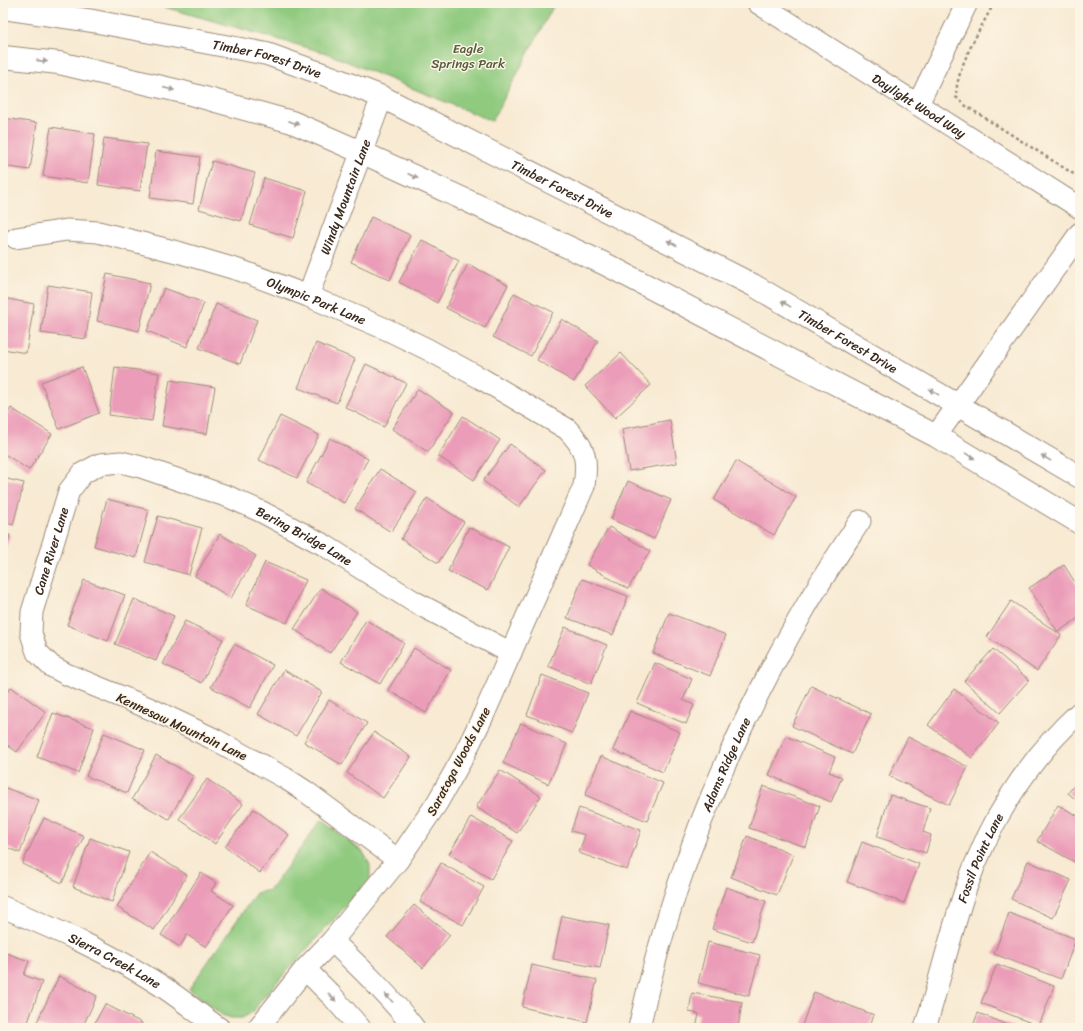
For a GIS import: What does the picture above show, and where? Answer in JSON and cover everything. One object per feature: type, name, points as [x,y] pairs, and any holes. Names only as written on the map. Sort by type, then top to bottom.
[{"type":"main road","name":"Timber Forest Drive","points":[[3,8],[93,21],[266,54],[382,97],[753,285],[1080,478]]},
{"type":"main road","points":[[3,57],[59,63],[183,92],[292,122],[605,264],[936,436],[1080,523]]},
{"type":"street","name":"Daylight Wood Way","points":[[758,3],[1080,208]]},
{"type":"street","points":[[918,104],[967,3]]},
{"type":"street","name":"Windy Mountain Lane","points":[[308,296],[382,97]]},
{"type":"street","name":"Olympic Park Lane","points":[[16,238],[67,230],[98,232],[181,253],[242,271],[308,296],[388,330],[482,379],[567,429],[578,440],[584,454]]},
{"type":"street","points":[[936,436],[1080,233]]},
{"type":"street","name":"Saratoga Woods Lane","points":[[258,1028],[305,969],[332,941],[398,860],[437,803],[463,757],[484,714],[584,486],[587,468],[584,454]]},
{"type":"street","name":"Bering Bridge Lane","points":[[83,473],[100,464],[121,462],[141,467],[229,498],[262,512],[324,545],[413,601],[511,653]]},
{"type":"street","name":"Cane River Lane","points":[[31,633],[32,612],[69,491],[83,473]]},
{"type":"street","name":"Adams Ridge Lane","points":[[639,1028],[649,984],[674,897],[703,816],[752,706],[805,608],[860,521]]},
{"type":"street","name":"Kennesaw Mountain Lane","points":[[31,633],[37,652],[51,666],[66,674],[157,712],[230,747],[286,778],[398,860]]},
{"type":"street","name":"Fossil Point Lane","points":[[925,1028],[965,891],[985,842],[1010,796],[1036,760],[1064,727],[1080,712]]},
{"type":"street","name":"Sierra Creek Lane","points":[[3,907],[64,933],[114,958],[160,985],[219,1028]]},
{"type":"street","points":[[332,941],[365,971],[403,1013],[414,1028]]},
{"type":"street","points":[[305,969],[333,997],[360,1028]]},
{"type":"path","points":[[994,3],[961,69],[956,86],[956,96],[966,106],[1080,178]]},
{"type":"green space","name":"Eagle Springs Park","points":[[143,3],[555,3],[492,121],[326,53],[157,5]]},
{"type":"green space","points":[[321,820],[363,852],[370,865],[370,879],[261,1000],[253,1012],[242,1018],[231,1018],[222,1015],[189,989],[256,893],[270,890]]},
{"type":"building","points":[[3,118],[37,123],[30,170],[3,166]]},
{"type":"building","points":[[51,127],[95,134],[88,183],[43,176]]},
{"type":"building","points":[[104,138],[147,144],[140,191],[98,185]]},
{"type":"building","points":[[156,151],[200,157],[193,204],[150,198]]},
{"type":"building","points":[[212,161],[255,173],[241,221],[199,209]]},
{"type":"building","points":[[264,178],[307,191],[293,238],[250,225]]},
{"type":"building","points":[[371,217],[410,235],[390,280],[351,262]]},
{"type":"building","points":[[422,240],[459,261],[437,303],[399,282]]},
{"type":"building","points":[[468,264],[508,285],[485,328],[446,308]]},
{"type":"building","points":[[107,274],[150,283],[139,331],[97,321]]},
{"type":"building","points":[[48,285],[92,292],[86,339],[41,333]]},
{"type":"building","points":[[164,288],[204,303],[187,347],[147,331]]},
{"type":"building","points":[[514,293],[553,312],[531,356],[493,337]]},
{"type":"building","points":[[3,298],[34,304],[26,353],[3,349]]},
{"type":"building","points":[[216,304],[257,320],[240,364],[199,348]]},
{"type":"building","points":[[562,319],[598,341],[574,382],[537,360]]},
{"type":"building","points":[[316,343],[355,359],[337,403],[298,388]]},
{"type":"building","points":[[621,353],[651,385],[615,418],[585,386]]},
{"type":"building","points":[[366,364],[406,383],[384,427],[345,407]]},
{"type":"building","points":[[82,367],[99,413],[59,429],[41,382]]},
{"type":"building","points":[[115,367],[159,373],[152,421],[109,415]]},
{"type":"building","points":[[170,380],[215,387],[207,434],[162,426]]},
{"type":"building","points":[[418,389],[454,412],[428,452],[392,429]]},
{"type":"building","points":[[11,408],[52,434],[29,470],[3,453],[3,420]]},
{"type":"building","points":[[280,416],[319,435],[297,478],[259,460]]},
{"type":"building","points":[[463,416],[500,440],[474,480],[438,456]]},
{"type":"building","points":[[670,420],[677,463],[629,471],[622,429]]},
{"type":"building","points":[[330,438],[368,459],[344,503],[306,483]]},
{"type":"building","points":[[510,444],[546,470],[519,507],[483,481]]},
{"type":"building","points":[[736,461],[796,497],[774,535],[714,500]]},
{"type":"building","points":[[380,469],[417,492],[391,532],[355,509]]},
{"type":"building","points":[[3,478],[24,483],[13,525],[3,522]]},
{"type":"building","points":[[628,481],[671,500],[654,539],[611,519]]},
{"type":"building","points":[[427,498],[464,522],[438,563],[401,539]]},
{"type":"building","points":[[107,499],[149,510],[136,558],[94,546]]},
{"type":"building","points":[[158,516],[202,528],[189,575],[145,562]]},
{"type":"building","points":[[469,527],[509,547],[488,590],[448,571]]},
{"type":"building","points":[[609,527],[650,551],[628,589],[587,565]]},
{"type":"building","points":[[3,533],[10,535],[3,555]]},
{"type":"building","points":[[220,534],[256,556],[231,598],[195,576]]},
{"type":"building","points":[[265,562],[306,580],[287,623],[246,605]]},
{"type":"building","points":[[1064,565],[1080,590],[1080,617],[1058,632],[1029,588]]},
{"type":"building","points":[[582,579],[628,596],[613,635],[567,618]]},
{"type":"building","points":[[84,580],[125,595],[108,641],[67,625]]},
{"type":"building","points":[[321,588],[357,612],[330,653],[294,629]]},
{"type":"building","points":[[134,599],[174,616],[156,661],[115,644]]},
{"type":"building","points":[[1011,601],[1061,635],[1037,671],[987,637]]},
{"type":"building","points":[[669,613],[726,635],[710,676],[653,653]]},
{"type":"building","points":[[366,620],[404,643],[380,684],[341,662]]},
{"type":"building","points":[[185,621],[223,639],[202,683],[163,664]]},
{"type":"building","points":[[565,627],[607,645],[591,684],[548,666]]},
{"type":"building","points":[[234,644],[273,665],[250,708],[211,687]]},
{"type":"building","points":[[414,648],[451,670],[426,713],[388,690]]},
{"type":"building","points":[[993,649],[1029,680],[1000,713],[964,681]]},
{"type":"building","points":[[655,663],[692,679],[683,700],[694,705],[686,724],[637,703]]},
{"type":"building","points":[[284,670],[322,692],[296,736],[258,714]]},
{"type":"building","points":[[542,675],[588,693],[572,733],[527,715]]},
{"type":"building","points":[[811,686],[871,714],[852,754],[792,726]]},
{"type":"building","points":[[11,687],[46,712],[17,752],[3,742],[3,698]]},
{"type":"building","points":[[954,689],[999,723],[972,758],[928,725]]},
{"type":"building","points":[[329,700],[367,723],[342,765],[304,742]]},
{"type":"building","points":[[630,711],[680,732],[663,772],[613,750]]},
{"type":"building","points":[[53,713],[94,728],[78,773],[37,757]]},
{"type":"building","points":[[521,723],[567,744],[548,784],[503,763]]},
{"type":"building","points":[[374,732],[411,757],[383,798],[347,773]]},
{"type":"building","points":[[104,733],[145,750],[127,793],[86,776]]},
{"type":"building","points":[[786,736],[835,757],[829,772],[842,777],[831,802],[769,775]]},
{"type":"building","points":[[908,737],[968,767],[949,805],[889,776]]},
{"type":"building","points":[[156,755],[193,776],[169,819],[132,799]]},
{"type":"building","points":[[601,756],[663,783],[647,821],[585,795]]},
{"type":"building","points":[[500,770],[541,796],[517,833],[476,807]]},
{"type":"building","points":[[1080,778],[1080,803],[1068,793]]},
{"type":"building","points":[[207,779],[243,804],[215,844],[179,819]]},
{"type":"building","points":[[763,786],[820,806],[806,847],[749,828]]},
{"type":"building","points":[[3,787],[39,800],[20,853],[3,846]]},
{"type":"building","points":[[890,795],[930,808],[923,832],[931,835],[926,853],[877,837]]},
{"type":"building","points":[[1058,805],[1080,817],[1080,865],[1037,841]]},
{"type":"building","points":[[579,808],[641,830],[627,870],[579,853],[585,835],[571,831]]},
{"type":"building","points":[[254,809],[289,835],[260,873],[225,847]]},
{"type":"building","points":[[471,817],[513,841],[491,879],[449,854]]},
{"type":"building","points":[[44,818],[84,836],[62,883],[22,864]]},
{"type":"building","points":[[747,836],[793,855],[777,895],[731,877]]},
{"type":"building","points":[[90,838],[129,852],[112,902],[73,887]]},
{"type":"building","points":[[862,842],[919,864],[904,903],[847,882]]},
{"type":"building","points":[[150,852],[187,875],[154,930],[117,907]]},
{"type":"building","points":[[1028,861],[1071,880],[1053,918],[1011,899]]},
{"type":"building","points":[[441,863],[484,887],[463,925],[420,902]]},
{"type":"building","points":[[201,873],[216,883],[211,891],[233,905],[206,947],[187,935],[180,947],[161,935]]},
{"type":"building","points":[[726,887],[766,901],[752,942],[712,929]]},
{"type":"building","points":[[414,905],[450,935],[423,968],[387,937]]},
{"type":"building","points":[[1009,913],[1076,939],[1061,979],[994,954]]},
{"type":"building","points":[[562,916],[609,925],[600,968],[553,959]]},
{"type":"building","points":[[708,942],[760,955],[749,996],[698,983]]},
{"type":"building","points":[[6,953],[29,961],[24,975],[42,982],[26,1028],[20,1028],[3,1022],[3,961]]},
{"type":"building","points":[[997,964],[1054,986],[1039,1026],[981,1003]]},
{"type":"building","points":[[532,965],[597,980],[587,1022],[522,1007]]},
{"type":"building","points":[[59,976],[97,996],[82,1028],[45,1028],[36,1024]]},
{"type":"building","points":[[814,992],[874,1015],[869,1028],[801,1028]]},
{"type":"building","points":[[692,993],[742,1002],[738,1028],[696,1028],[699,1014],[689,1012]]},
{"type":"building","points":[[105,1004],[142,1023],[140,1028],[92,1028]]},
{"type":"building","points":[[978,1013],[1016,1028],[972,1028]]}]
